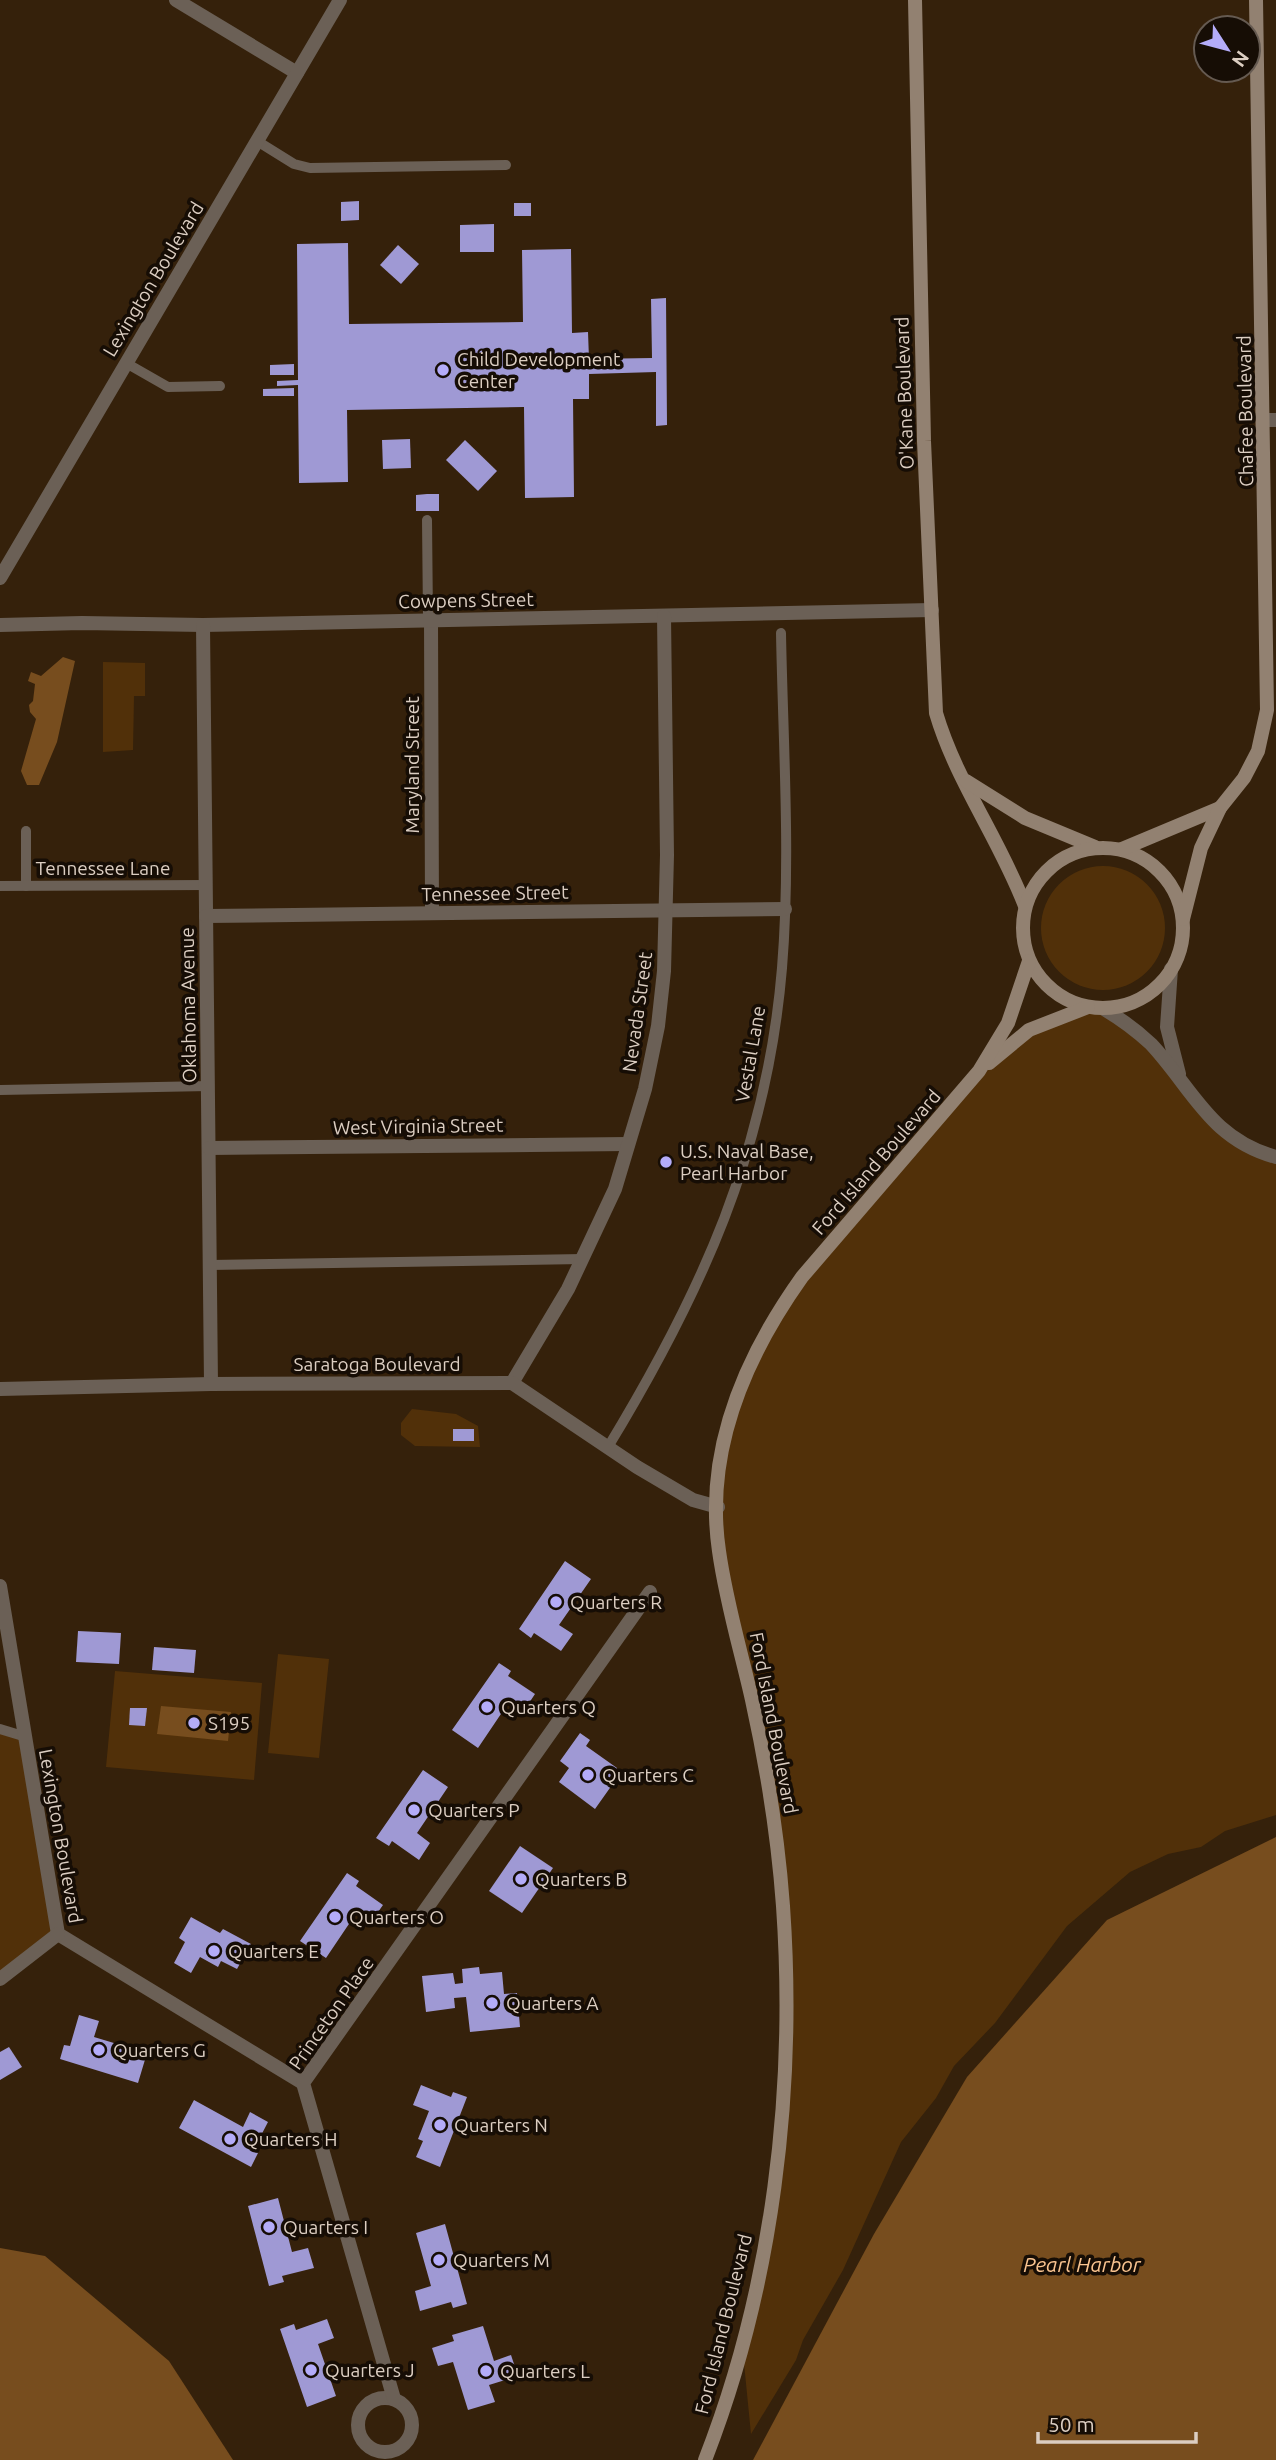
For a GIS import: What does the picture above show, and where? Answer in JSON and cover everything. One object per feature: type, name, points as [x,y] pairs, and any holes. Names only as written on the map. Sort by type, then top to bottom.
[{"type":"street","points":[[176,0],[297,73]]},
{"type":"street","name":"Lexington Boulevard","points":[[0,579],[340,0]]},
{"type":"street","name":"O'Kane Boulevard","points":[[915,0],[924,441],[936,713],[945,744],[990,828],[1025,906]]},
{"type":"street","name":"Chafee Boulevard","points":[[1183,919],[1201,848],[1220,808],[1244,779],[1253,760],[1267,710],[1270,420],[1256,0]]},
{"type":"street","name":"Cowpens Street","points":[[0,625],[203,625],[932,610]]},
{"type":"street","name":"Nevada Street","points":[[512,1383],[583,1259],[615,1189],[645,1089],[658,1026],[664,971],[666,910],[664,616]]},
{"type":"street","name":"Maryland Street","points":[[429,619],[432,912]]},
{"type":"street","name":"Oklahoma Avenue","points":[[203,625],[211,1384]]},
{"type":"street","name":"O'Kane Boulevard","points":[[962,779],[995,802],[1094,847]]},
{"type":"street","name":"Chafee Boulevard","points":[[1122,849],[1220,808]]},
{"type":"street","points":[[1094,847],[1122,849],[1144,859],[1163,874],[1177,895],[1183,919],[1183,937],[1171,969],[1159,985],[1143,997],[1124,1006],[1104,1009],[1088,1007],[1063,999],[1043,983],[1029,961],[1022,934],[1025,906],[1035,884],[1051,866],[1071,853],[1094,847]]},
{"type":"street","name":"Tennessee Street","points":[[206,916],[320,917],[432,912],[785,908]]},
{"type":"street","name":"Ford Island Boulevard","points":[[705,2460],[742,2346],[768,2220],[784,2074],[787,1981],[773,1805],[718,1547],[719,1464],[725,1432],[743,1376],[764,1332],[802,1277],[979,1071],[1008,1023],[1029,961]]},
{"type":"street","points":[[1171,969],[1167,1027],[1181,1083]]},
{"type":"street","name":"Ford Island Boulevard","points":[[979,1071],[1029,1030],[1088,1007]]},
{"type":"street","points":[[1104,1009],[1131,1025],[1152,1046],[1212,1121],[1240,1143],[1276,1157]]},
{"type":"street","name":"West Virginia Street","points":[[209,1148],[628,1144]]},
{"type":"street","points":[[512,1383],[693,1500],[718,1507]]},
{"type":"street","name":"Saratoga Boulevard","points":[[0,1389],[211,1384],[512,1383]]},
{"type":"street","name":"Lexington Boulevard","points":[[0,1586],[58,1934],[303,2083]]},
{"type":"street","name":"Princeton Place","points":[[394,2399],[303,2083],[650,1592]]},
{"type":"street","points":[[0,1979],[58,1934]]},
{"type":"lane","points":[[257,141],[294,163],[310,168],[506,165]]},
{"type":"lane","points":[[126,363],[168,387],[220,386]]},
{"type":"lane","points":[[427,520],[429,619]]},
{"type":"lane","name":"Vestal Lane","points":[[608,1447],[688,1307],[732,1198],[756,1123],[782,970],[785,908],[781,634]]},
{"type":"lane","points":[[26,831],[26,886]]},
{"type":"lane","name":"Tennessee Lane","points":[[0,886],[206,885]]},
{"type":"lane","points":[[0,1090],[209,1086]]},
{"type":"lane","points":[[210,1265],[583,1259]]},
{"type":"lane","points":[[0,1729],[23,1736]]},
{"type":"shaded area","points":[[103,662],[145,663],[145,696],[134,696],[133,750],[103,752]]},
{"type":"shaded area","points":[[1103,866],[1127,871],[1147,884],[1160,904],[1165,928],[1160,952],[1147,972],[1127,985],[1103,990],[1079,985],[1059,972],[1046,952],[1041,928],[1046,904],[1059,884],[1079,871]]},
{"type":"shaded area","points":[[1088,1007],[1106,1012],[1140,1035],[1217,1124],[1276,1157],[1276,1815],[1225,1831],[1201,1847],[1168,1854],[1130,1872],[1067,1926],[995,2023],[954,2066],[936,2098],[901,2142],[843,2270],[803,2340],[796,2360],[751,2434],[742,2343],[755,2291],[784,2075],[773,1805],[718,1547],[725,1432],[777,1312],[979,1071],[1029,1030]]},
{"type":"shaded area","points":[[412,1409],[456,1414],[478,1426],[480,1447],[415,1446],[401,1435],[401,1423]]},
{"type":"shaded area","points":[[278,1654],[329,1659],[319,1758],[268,1753]]},
{"type":"shaded area","points":[[115,1671],[262,1683],[254,1780],[106,1767]]},
{"type":"shaded area","points":[[0,1729],[23,1736],[58,1934],[0,1979]]},
{"type":"water","points":[[63,657],[75,661],[57,742],[39,785],[27,785],[21,771],[36,719],[30,712],[29,705],[33,701],[35,684],[28,681],[31,672],[41,676]]},
{"type":"water","name":"S195","points":[[161,1706],[231,1712],[228,1741],[157,1734]]},
{"type":"water","name":"Pearl Harbor","points":[[1276,1837],[1276,2460],[753,2460],[874,2234],[967,2077],[1107,1920]]},
{"type":"water","points":[[0,2248],[45,2256],[169,2361],[233,2460],[0,2460]]},
{"type":"building","points":[[359,201],[359,220],[341,221],[341,202]]},
{"type":"building","points":[[514,203],[531,203],[531,216],[514,216]]},
{"type":"building","points":[[494,224],[494,252],[460,252],[460,225]]},
{"type":"building","name":"Child Development Center","points":[[348,243],[349,324],[523,322],[522,250],[571,249],[572,333],[588,332],[589,359],[652,358],[651,299],[666,298],[667,425],[656,426],[656,372],[589,374],[589,399],[573,399],[574,497],[525,498],[524,407],[347,410],[348,482],[299,483],[298,385],[277,386],[277,381],[298,380],[297,244]]},
{"type":"building","points":[[398,245],[419,264],[401,284],[380,265]]},
{"type":"building","points":[[294,364],[294,375],[270,375],[270,365]]},
{"type":"building","points":[[294,388],[294,396],[263,396],[263,389]]},
{"type":"building","points":[[410,439],[411,468],[383,469],[382,440]]},
{"type":"building","points":[[465,440],[497,471],[478,491],[446,460]]},
{"type":"building","points":[[439,494],[439,511],[416,511],[416,495]]},
{"type":"building","points":[[453,1429],[474,1429],[474,1441],[453,1441]]},
{"type":"building","name":"Quarters R","points":[[565,1561],[591,1579],[559,1625],[573,1634],[561,1651],[534,1633],[531,1638],[519,1629]]},
{"type":"building","points":[[78,1631],[121,1633],[119,1664],[76,1662]]},
{"type":"building","points":[[154,1647],[196,1650],[194,1673],[152,1670]]},
{"type":"building","name":"Quarters Q","points":[[499,1663],[511,1671],[508,1676],[535,1694],[523,1712],[509,1702],[478,1748],[452,1730]]},
{"type":"building","points":[[130,1708],[147,1708],[145,1726],[129,1725]]},
{"type":"building","name":"Quarters C","points":[[580,1733],[590,1740],[586,1746],[617,1768],[607,1781],[612,1785],[595,1809],[559,1782],[569,1768],[560,1761]]},
{"type":"building","name":"Quarters P","points":[[423,1770],[448,1787],[417,1833],[430,1843],[419,1860],[392,1841],[389,1846],[376,1838]]},
{"type":"building","name":"Quarters B","points":[[520,1846],[553,1868],[522,1913],[489,1891]]},
{"type":"building","name":"Quarters O","points":[[347,1873],[359,1881],[356,1886],[383,1905],[371,1922],[357,1912],[326,1958],[300,1941]]},
{"type":"building","name":"Quarters E","points":[[191,1917],[220,1933],[223,1929],[251,1944],[237,1969],[221,1961],[218,1967],[200,1957],[191,1973],[174,1963],[185,1942],[179,1938]]},
{"type":"building","name":"Quarters A","points":[[479,1967],[480,1974],[502,1972],[504,1994],[517,1993],[520,2027],[470,2032],[466,1997],[454,1998],[455,2008],[426,2012],[422,1976],[453,1973],[455,1984],[463,1983],[462,1969]]},
{"type":"building","name":"Quarters G","points":[[79,2015],[99,2021],[94,2037],[147,2053],[138,2083],[60,2059],[64,2045],[70,2046]]},
{"type":"building","points":[[9,2047],[22,2067],[0,2080],[0,2052]]},
{"type":"building","name":"Quarters N","points":[[421,2085],[451,2097],[453,2092],[467,2097],[440,2167],[416,2157],[423,2141],[418,2139],[429,2111],[413,2105]]},
{"type":"building","name":"Quarters H","points":[[194,2100],[243,2127],[250,2112],[268,2122],[253,2151],[258,2153],[251,2167],[179,2128]]},
{"type":"building","name":"Quarters I","points":[[278,2198],[292,2252],[308,2248],[314,2268],[282,2276],[284,2282],[269,2286],[248,2206]]},
{"type":"building","name":"Quarters M","points":[[445,2224],[467,2304],[453,2308],[451,2302],[420,2311],[415,2291],[431,2286],[416,2233]]},
{"type":"building","name":"Quarters J","points":[[327,2319],[334,2338],[318,2344],[336,2396],[307,2407],[280,2329],[294,2324],[296,2330]]},
{"type":"building","name":"Quarters L","points":[[483,2326],[494,2361],[511,2355],[518,2376],[489,2385],[495,2402],[468,2410],[453,2362],[438,2366],[432,2348],[454,2341],[452,2335]]},
{"type":"place","name":"Child Development Center","points":[[443,370]]},
{"type":"place","name":"U.S. Naval Base, Pearl Harbor","points":[[666,1162]]},
{"type":"place","name":"Quarters R","points":[[556,1602]]},
{"type":"place","name":"Quarters Q","points":[[487,1707]]},
{"type":"place","name":"S195","points":[[194,1723]]},
{"type":"place","name":"Quarters C","points":[[588,1775]]},
{"type":"place","name":"Quarters P","points":[[414,1810]]},
{"type":"place","name":"Quarters B","points":[[521,1879]]},
{"type":"place","name":"Quarters O","points":[[335,1917]]},
{"type":"place","name":"Quarters E","points":[[214,1951]]},
{"type":"place","name":"Quarters A","points":[[492,2003]]},
{"type":"place","name":"Quarters G","points":[[99,2050]]},
{"type":"place","name":"Quarters N","points":[[440,2125]]},
{"type":"place","name":"Quarters H","points":[[230,2139]]},
{"type":"place","name":"Quarters I","points":[[269,2227]]},
{"type":"place","name":"Quarters M","points":[[439,2260]]},
{"type":"place","name":"Quarters J","points":[[311,2370]]},
{"type":"place","name":"Quarters L","points":[[486,2371]]}]
